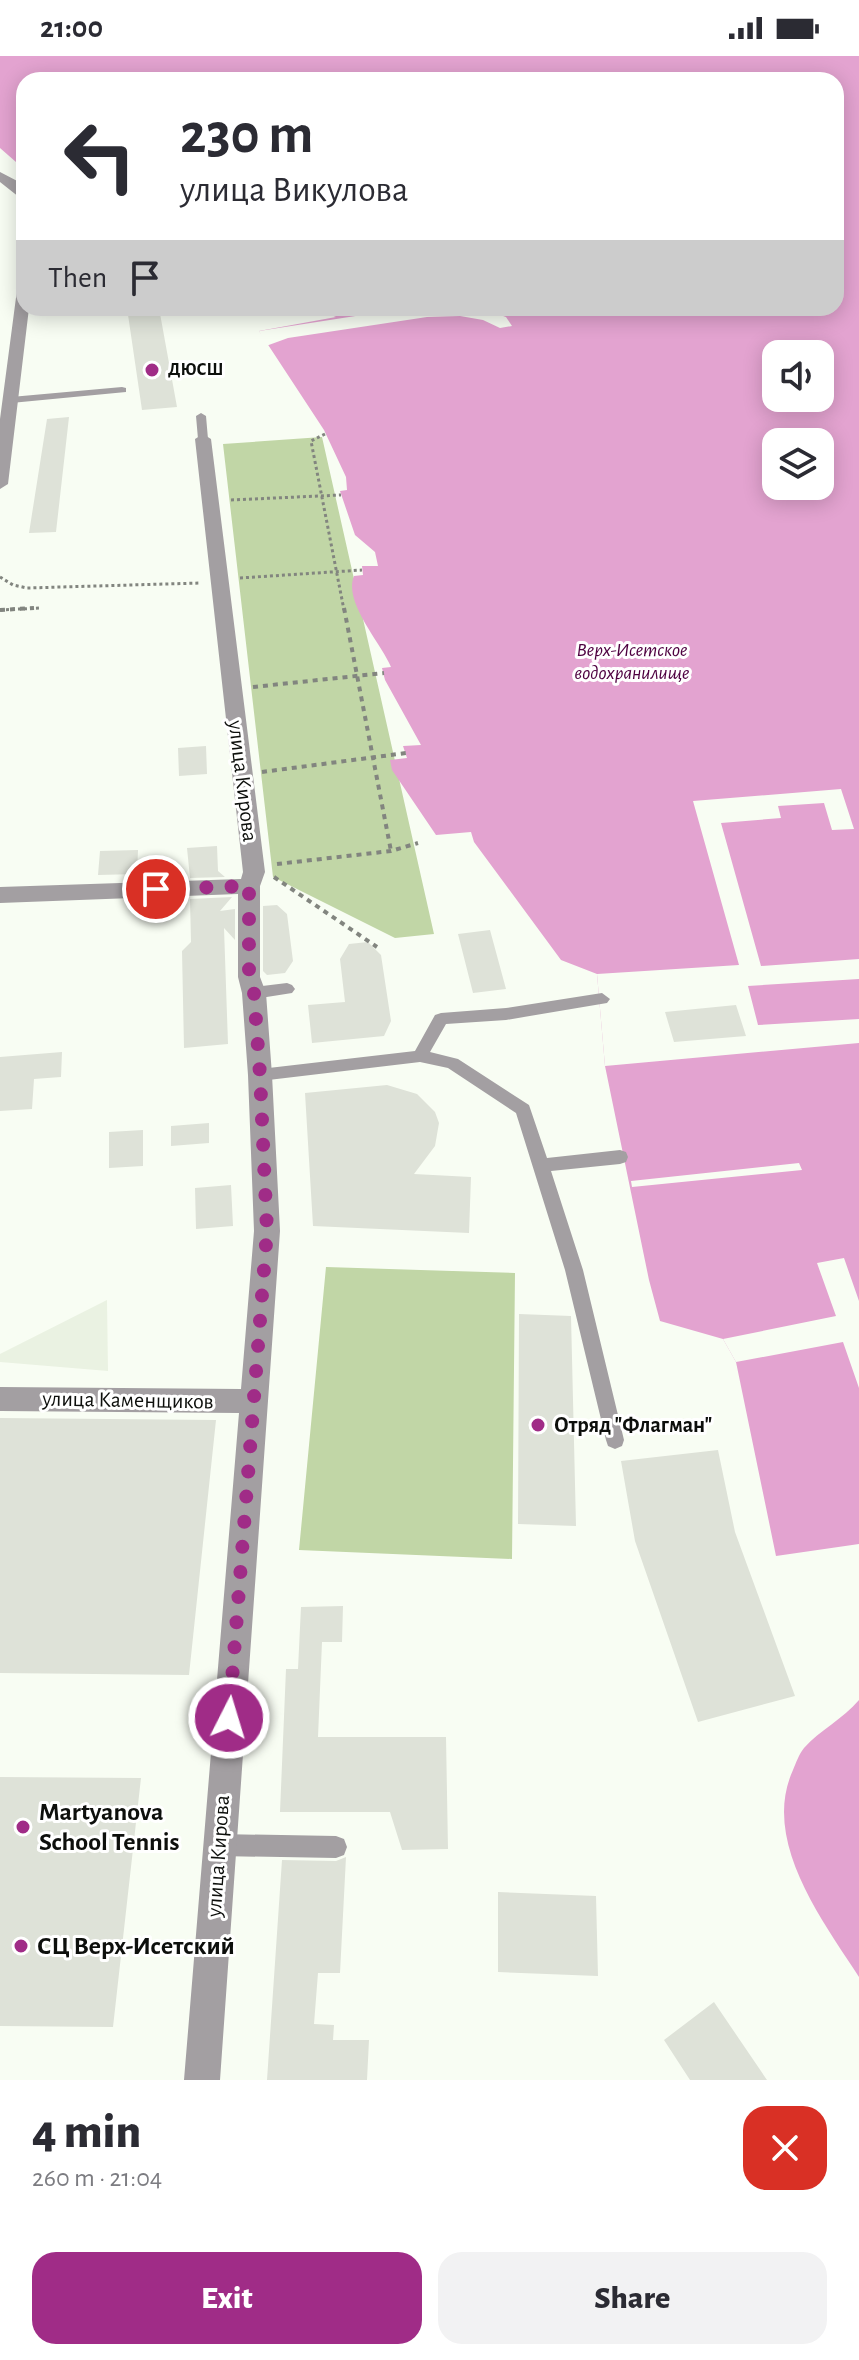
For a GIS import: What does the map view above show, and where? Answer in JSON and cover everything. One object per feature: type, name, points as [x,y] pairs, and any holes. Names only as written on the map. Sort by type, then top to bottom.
[{"type":"street","points":[[0,484],[17,316]]},
{"type":"street","name":"улица Кирова","points":[[202,2080],[267,1231],[260,1075],[254,993],[249,977],[259,874],[254,872],[224,580],[203,439]]},
{"type":"street","points":[[0,895],[259,874]]},
{"type":"street","name":"улица Каменщиков","points":[[0,1399],[256,1401]]},
{"type":"lane","points":[[11,400],[122,390]]},
{"type":"lane","points":[[201,416],[203,439]]},
{"type":"lane","points":[[254,993],[287,989]]},
{"type":"lane","points":[[420,1056],[441,1019],[506,1014],[602,999]]},
{"type":"lane","points":[[260,1075],[420,1056],[452,1063],[523,1109],[574,1270],[615,1440]]},
{"type":"lane","points":[[541,1165],[620,1157]]},
{"type":"lane","points":[[219,1845],[336,1847]]},
{"type":"path","points":[[325,434],[311,441],[391,851]]},
{"type":"path","points":[[222,501],[341,495]]},
{"type":"path","points":[[0,577],[13,585],[27,588],[224,580],[362,570]]},
{"type":"path","points":[[0,610],[41,608]]},
{"type":"path","points":[[244,688],[384,673]]},
{"type":"path","points":[[253,773],[406,753]]},
{"type":"path","points":[[259,874],[391,851],[418,843]]},
{"type":"path","points":[[259,874],[377,947]]},
{"type":"shaded area","points":[[107,1300],[108,1371],[0,1362],[0,1354]]},
{"type":"green space","points":[[322,437],[434,934],[395,938],[273,877],[223,444]]},
{"type":"green space","points":[[326,1267],[515,1273],[512,1559],[299,1550]]},
{"type":"water","name":"Верх-Исетское водохранилище","points":[[0,56],[859,56],[859,1544],[776,1556],[736,1362],[723,1339],[660,1321],[605,1066],[597,974],[561,960],[474,842],[471,832],[436,835],[392,770],[390,760],[407,758],[403,746],[421,745],[385,680],[382,668],[391,667],[354,598],[354,576],[363,575],[362,566],[378,566],[375,552],[355,535],[340,491],[347,490],[346,477],[324,430],[259,331],[336,317],[334,316],[844,316],[844,72],[16,72],[16,162],[0,148]]},
{"type":"water","points":[[859,1700],[859,1977],[813,1905],[800,1878],[790,1851],[785,1824],[785,1797],[804,1748]]},
{"type":"pier","points":[[356,316],[460,316],[427,317],[288,338],[266,346],[259,331]]},
{"type":"pier","points":[[460,316],[503,316],[512,326],[500,328],[483,320]]},
{"type":"pier","points":[[841,789],[854,829],[832,830],[824,803],[778,806],[781,818],[721,823],[761,966],[859,959],[859,979],[748,986],[758,1025],[859,1019],[859,1043],[605,1066],[597,974],[739,965],[693,801]]},
{"type":"pier","points":[[799,1163],[802,1170],[632,1187],[631,1181]]},
{"type":"pier","points":[[844,1258],[859,1301],[859,1388],[843,1342],[736,1362],[723,1339],[836,1316],[817,1263]]},
{"type":"building","points":[[128,316],[160,316],[177,407],[142,410]]},
{"type":"building","points":[[69,417],[56,532],[29,533],[47,419]]},
{"type":"building","points":[[206,746],[207,774],[179,776],[178,748]]},
{"type":"building","points":[[217,846],[218,871],[225,877],[190,878],[187,848]]},
{"type":"building","points":[[138,850],[137,874],[98,875],[100,851]]},
{"type":"building","points":[[232,897],[220,911],[235,909],[235,940],[224,928],[228,1044],[184,1048],[182,951],[191,942],[190,899]]},
{"type":"building","points":[[277,905],[287,914],[293,961],[285,973],[267,975],[263,971],[263,906]]},
{"type":"building","points":[[490,930],[506,989],[473,993],[458,934]]},
{"type":"building","points":[[368,942],[381,955],[391,1021],[384,1036],[312,1043],[308,1005],[345,1002],[340,959],[349,944]]},
{"type":"building","points":[[736,1005],[746,1036],[674,1042],[665,1012]]},
{"type":"building","points":[[62,1052],[61,1077],[34,1079],[32,1109],[0,1111],[0,1057]]},
{"type":"building","points":[[387,1085],[417,1094],[435,1112],[439,1123],[435,1146],[414,1174],[471,1177],[469,1233],[313,1226],[305,1093]]},
{"type":"building","points":[[209,1123],[209,1143],[171,1146],[171,1126]]},
{"type":"building","points":[[143,1130],[143,1166],[109,1168],[109,1132]]},
{"type":"building","points":[[231,1185],[233,1226],[196,1229],[195,1188]]},
{"type":"building","points":[[519,1314],[571,1316],[576,1526],[518,1524]]},
{"type":"building","points":[[0,1418],[216,1420],[189,1675],[0,1673]]},
{"type":"building","points":[[718,1450],[735,1532],[795,1696],[698,1722],[635,1541],[621,1461]]},
{"type":"building","points":[[343,1606],[342,1642],[322,1642],[318,1737],[446,1737],[448,1849],[402,1850],[390,1812],[280,1812],[286,1669],[298,1669],[301,1607]]},
{"type":"building","points":[[0,1777],[141,1778],[113,2027],[0,2026]]},
{"type":"building","points":[[346,1857],[340,1973],[318,1973],[314,2024],[334,2025],[333,2040],[369,2040],[367,2080],[267,2080],[282,1860],[336,1861]]},
{"type":"building","points":[[498,1892],[596,1896],[598,1976],[498,1972]]},
{"type":"building","points":[[714,2002],[767,2080],[690,2080],[664,2040]]},
{"type":"place","name":"ДЮСШ","points":[[152,370]]},
{"type":"place","name":"Отряд \"Флагман\"","points":[[538,1425]]},
{"type":"place","name":"Martyanova School Tennis","points":[[23,1827]]},
{"type":"place","name":"СЦ Верх-Исетский","points":[[21,1946]]},
{"type":"route","points":[[156,889],[249,886],[249,977],[254,993],[260,1075],[267,1231],[229,1718]]}]
